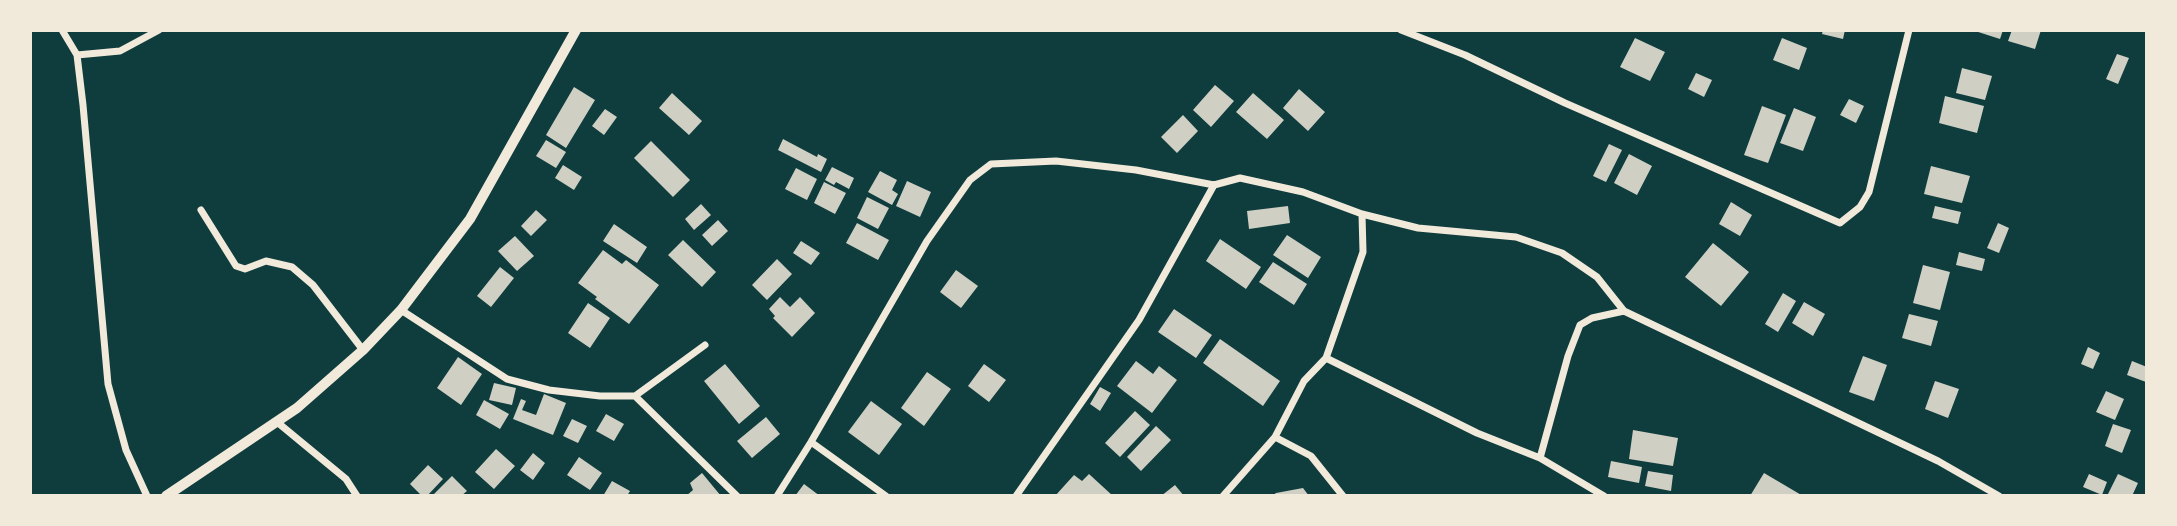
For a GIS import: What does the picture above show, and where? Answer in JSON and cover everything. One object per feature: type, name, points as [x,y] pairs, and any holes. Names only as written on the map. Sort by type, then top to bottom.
[{"type":"street","points":[[62,30],[77,55],[108,384],[126,450],[147,496]]},
{"type":"street","points":[[77,55],[120,51],[159,30]]},
{"type":"street","points":[[166,496],[297,408],[363,349],[401,310],[470,219],[576,30]]},
{"type":"street","points":[[1401,30],[1465,55],[1565,103],[1840,223],[1860,206],[1869,192],[1909,30]]},
{"type":"street","points":[[777,496],[928,241],[971,180],[991,164],[1056,161],[1136,170],[1214,185],[1240,178],[1303,192],[1362,214],[1418,228],[1516,237],[1562,253],[1597,277],[1624,311],[1938,461],[1999,496]]},
{"type":"street","points":[[1016,496],[1139,320],[1214,185]]},
{"type":"street","points":[[201,210],[236,267],[245,269],[266,261],[292,267],[313,285],[363,349]]},
{"type":"street","points":[[1223,496],[1275,437],[1304,381],[1326,358],[1363,252],[1362,214]]},
{"type":"street","points":[[401,310],[507,379],[549,390],[600,396],[635,396],[705,345]]},
{"type":"street","points":[[1540,458],[1568,356],[1580,325],[1592,318],[1624,311]]},
{"type":"street","points":[[1326,358],[1477,433],[1540,458],[1604,496]]},
{"type":"street","points":[[635,396],[737,496]]},
{"type":"street","points":[[277,422],[346,479],[357,496]]},
{"type":"street","points":[[1275,437],[1311,456],[1343,496]]},
{"type":"street","points":[[811,442],[886,496]]},
{"type":"building","points":[[1823,30],[1845,30],[1843,39],[1822,34]]},
{"type":"building","points":[[1972,30],[2003,30],[2000,39]]},
{"type":"building","points":[[2012,30],[2041,30],[2035,49],[2008,41]]},
{"type":"building","points":[[1635,38],[1665,52],[1650,81],[1620,67]]},
{"type":"building","points":[[1782,38],[1807,48],[1799,70],[1773,60]]},
{"type":"building","points":[[2117,54],[2129,58],[2118,84],[2106,79]]},
{"type":"building","points":[[1962,68],[1992,76],[1985,100],[1956,93]]},
{"type":"building","points":[[1696,73],[1712,80],[1704,97],[1688,89]]},
{"type":"building","points":[[1215,85],[1234,101],[1211,127],[1193,110]]},
{"type":"building","points":[[574,87],[595,100],[566,148],[546,135]]},
{"type":"building","points":[[1299,89],[1325,112],[1308,131],[1283,108]]},
{"type":"building","points":[[672,93],[702,121],[689,135],[659,108]]},
{"type":"building","points":[[1253,93],[1284,120],[1267,139],[1236,112]]},
{"type":"building","points":[[1945,96],[1984,106],[1977,133],[1939,123]]},
{"type":"building","points":[[1849,99],[1864,106],[1856,123],[1840,115]]},
{"type":"building","points":[[1762,106],[1786,115],[1768,163],[1744,155]]},
{"type":"building","points":[[1794,108],[1816,117],[1803,151],[1780,143]]},
{"type":"building","points":[[605,109],[617,117],[604,135],[592,126]]},
{"type":"building","points":[[1183,115],[1198,131],[1177,153],[1161,137]]},
{"type":"building","points":[[783,139],[817,157],[818,154],[827,159],[821,172],[778,150]]},
{"type":"building","points":[[546,140],[566,152],[556,168],[536,156]]},
{"type":"building","points":[[651,141],[690,180],[673,197],[634,158]]},
{"type":"building","points":[[1609,144],[1622,150],[1606,182],[1593,176]]},
{"type":"building","points":[[1629,154],[1652,166],[1637,195],[1614,183]]},
{"type":"building","points":[[563,165],[582,177],[574,190],[555,178]]},
{"type":"building","points":[[1931,166],[1970,176],[1962,203],[1924,194]]},
{"type":"building","points":[[832,167],[854,178],[849,189],[825,180]]},
{"type":"building","points":[[796,168],[817,179],[807,200],[785,189]]},
{"type":"building","points":[[880,171],[897,180],[892,190],[898,194],[892,205],[868,192]]},
{"type":"building","points":[[907,181],[931,192],[920,217],[896,206]]},
{"type":"building","points":[[824,182],[846,193],[835,214],[814,203]]},
{"type":"building","points":[[867,197],[889,208],[878,229],[857,218]]},
{"type":"building","points":[[1731,202],[1752,215],[1740,236],[1719,224]]},
{"type":"building","points":[[701,204],[711,215],[694,230],[685,219]]},
{"type":"building","points":[[1288,206],[1290,223],[1249,229],[1247,211]]},
{"type":"building","points":[[1935,206],[1961,212],[1958,224],[1932,218]]},
{"type":"building","points":[[536,210],[547,220],[531,236],[521,226]]},
{"type":"building","points":[[718,220],[728,231],[712,246],[702,235]]},
{"type":"building","points":[[857,223],[889,240],[878,260],[846,243]]},
{"type":"building","points":[[1998,223],[2009,228],[1999,253],[1987,248]]},
{"type":"building","points":[[614,224],[647,247],[637,263],[603,241]]},
{"type":"building","points":[[1287,235],[1321,257],[1308,278],[1273,255]]},
{"type":"building","points":[[515,236],[534,256],[517,271],[498,251]]},
{"type":"building","points":[[1220,239],[1261,267],[1246,289],[1206,261]]},
{"type":"building","points":[[683,240],[716,272],[702,287],[668,255]]},
{"type":"building","points":[[801,241],[820,253],[811,265],[793,253]]},
{"type":"building","points":[[1713,243],[1749,272],[1721,306],[1685,277]]},
{"type":"building","points":[[603,250],[622,264],[626,260],[659,285],[629,324],[578,283]]},
{"type":"building","points":[[1959,252],[1985,259],[1982,271],[1956,265]]},
{"type":"building","points":[[777,259],[792,274],[767,300],[752,285]]},
{"type":"building","points":[[1273,262],[1307,284],[1294,305],[1259,282]]},
{"type":"building","points":[[1923,265],[1950,272],[1940,310],[1913,303]]},
{"type":"building","points":[[500,267],[514,278],[491,307],[477,296]]},
{"type":"building","points":[[956,270],[978,286],[961,308],[940,292]]},
{"type":"building","points":[[1783,293],[1796,301],[1778,332],[1765,324]]},
{"type":"building","points":[[780,297],[790,307],[800,297],[815,313],[792,337],[773,318],[775,316],[769,309]]},
{"type":"building","points":[[1804,302],[1825,314],[1813,336],[1792,323]]},
{"type":"building","points":[[588,303],[610,318],[590,348],[568,333]]},
{"type":"building","points":[[1174,309],[1212,335],[1196,358],[1158,332]]},
{"type":"building","points":[[1909,314],[1938,321],[1931,346],[1902,338]]},
{"type":"building","points":[[1220,339],[1280,381],[1263,406],[1203,363]]},
{"type":"building","points":[[2088,347],[2100,353],[2093,369],[2081,364]]},
{"type":"building","points":[[1863,356],[1887,365],[1874,401],[1849,392]]},
{"type":"building","points":[[458,357],[482,374],[461,405],[437,388]]},
{"type":"building","points":[[1136,361],[1153,374],[1159,366],[1177,380],[1152,413],[1117,386]]},
{"type":"building","points":[[2132,361],[2147,367],[2146,382],[2127,375]]},
{"type":"building","points":[[725,364],[760,406],[739,424],[704,381]]},
{"type":"building","points":[[984,364],[1006,380],[989,402],[968,386]]},
{"type":"building","points":[[927,372],[951,389],[924,426],[901,408]]},
{"type":"building","points":[[1935,381],[1959,389],[1948,418],[1925,409]]},
{"type":"building","points":[[494,383],[516,388],[512,405],[489,400]]},
{"type":"building","points":[[1100,387],[1111,393],[1100,411],[1090,404]]},
{"type":"building","points":[[2106,391],[2124,399],[2115,420],[2096,412]]},
{"type":"building","points":[[544,394],[566,403],[553,435],[513,419],[521,399],[526,401],[522,410],[536,415]]},
{"type":"building","points":[[484,400],[509,414],[500,429],[476,415]]},
{"type":"building","points":[[871,401],[902,424],[879,455],[848,432]]},
{"type":"building","points":[[1135,411],[1150,425],[1120,457],[1105,443]]},
{"type":"building","points":[[606,414],[624,424],[614,441],[596,431]]},
{"type":"building","points":[[766,417],[780,434],[752,458],[737,441]]},
{"type":"building","points":[[572,419],[587,426],[578,443],[563,436]]},
{"type":"building","points":[[2113,424],[2131,430],[2122,453],[2105,446]]},
{"type":"building","points":[[1156,426],[1171,440],[1141,471],[1127,457]]},
{"type":"building","points":[[1633,430],[1678,438],[1673,466],[1629,459]]},
{"type":"building","points":[[496,449],[515,466],[494,489],[475,472]]},
{"type":"building","points":[[533,453],[545,463],[533,480],[520,470]]},
{"type":"building","points":[[579,457],[602,473],[590,490],[567,475]]},
{"type":"building","points":[[1611,461],[1642,467],[1639,483],[1608,477]]},
{"type":"building","points":[[428,465],[443,479],[427,496],[422,496],[410,484]]},
{"type":"building","points":[[1648,471],[1673,475],[1671,491],[1645,486]]},
{"type":"building","points":[[702,473],[721,496],[686,496],[693,490],[690,483]]},
{"type":"building","points":[[1764,473],[1803,496],[1750,496]]},
{"type":"building","points":[[1089,474],[1113,496],[1055,496],[1074,475],[1082,481]]},
{"type":"building","points":[[2089,474],[2107,482],[2102,495],[2083,487]]},
{"type":"building","points":[[2118,474],[2138,483],[2132,496],[2107,496]]},
{"type":"building","points":[[452,476],[467,491],[461,496],[432,496]]},
{"type":"building","points":[[612,481],[630,491],[627,496],[603,496]]},
{"type":"building","points":[[804,484],[820,496],[795,496]]},
{"type":"building","points":[[1175,485],[1184,496],[1161,496]]},
{"type":"building","points":[[1303,488],[1309,496],[1272,496],[1276,493]]}]
